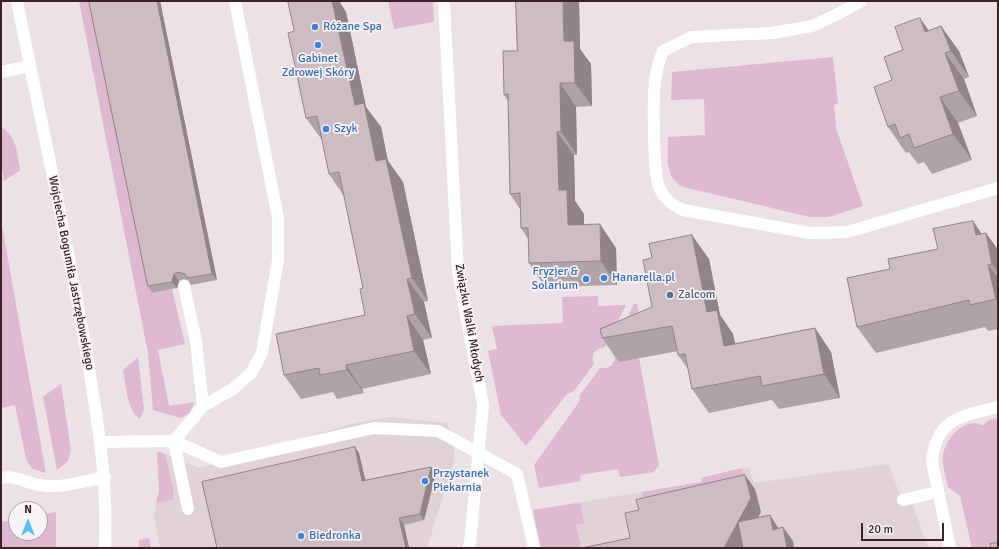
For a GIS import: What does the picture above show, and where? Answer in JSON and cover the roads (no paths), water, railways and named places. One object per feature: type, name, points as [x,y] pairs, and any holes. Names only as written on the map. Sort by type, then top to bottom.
[{"type":"street","name":"Wojciecha Bogumiła Jastrzębowskiego","points":[[17,1],[79,309],[101,442],[105,477],[105,548]]},
{"type":"street","points":[[174,441],[204,406],[233,389],[251,373],[262,353],[278,260],[278,218],[235,1]]},
{"type":"street","name":"Związku Walki Młodych","points":[[444,1],[458,272],[483,405],[480,454],[470,543],[468,548]]},
{"type":"street","points":[[861,1],[812,26],[772,33],[691,37],[663,51],[654,82],[654,103],[656,176],[664,197],[672,205],[683,210],[810,233],[847,232],[998,188]]},
{"type":"street","points":[[1,72],[30,66]]},
{"type":"street","points":[[184,286],[196,341],[204,406]]},
{"type":"street","points":[[950,548],[937,492],[932,462],[933,448],[937,436],[945,426],[962,415],[998,407]]},
{"type":"street","points":[[101,442],[174,441],[221,462],[374,428],[438,431],[517,474],[534,548]]},
{"type":"street","points":[[174,441],[188,509]]},
{"type":"street","points":[[1,478],[18,477],[40,485],[54,486],[105,477]]},
{"type":"street","points":[[903,500],[937,492]]},
{"type":"place","name":"Różane Spa","points":[[315,27]]},
{"type":"place","name":"Gabinet Zdrowej Skóry","points":[[318,45]]},
{"type":"place","name":"Szyk","points":[[326,129]]},
{"type":"place","name":"Hanarella.pl","points":[[604,278]]},
{"type":"place","name":"Fryzjer & Solarium","points":[[586,279]]},
{"type":"place","name":"Zalcom","points":[[670,295]]},
{"type":"place","name":"Przystanek Piekarnia","points":[[425,481]]},
{"type":"place","name":"Biedronka","points":[[301,536]]}]
